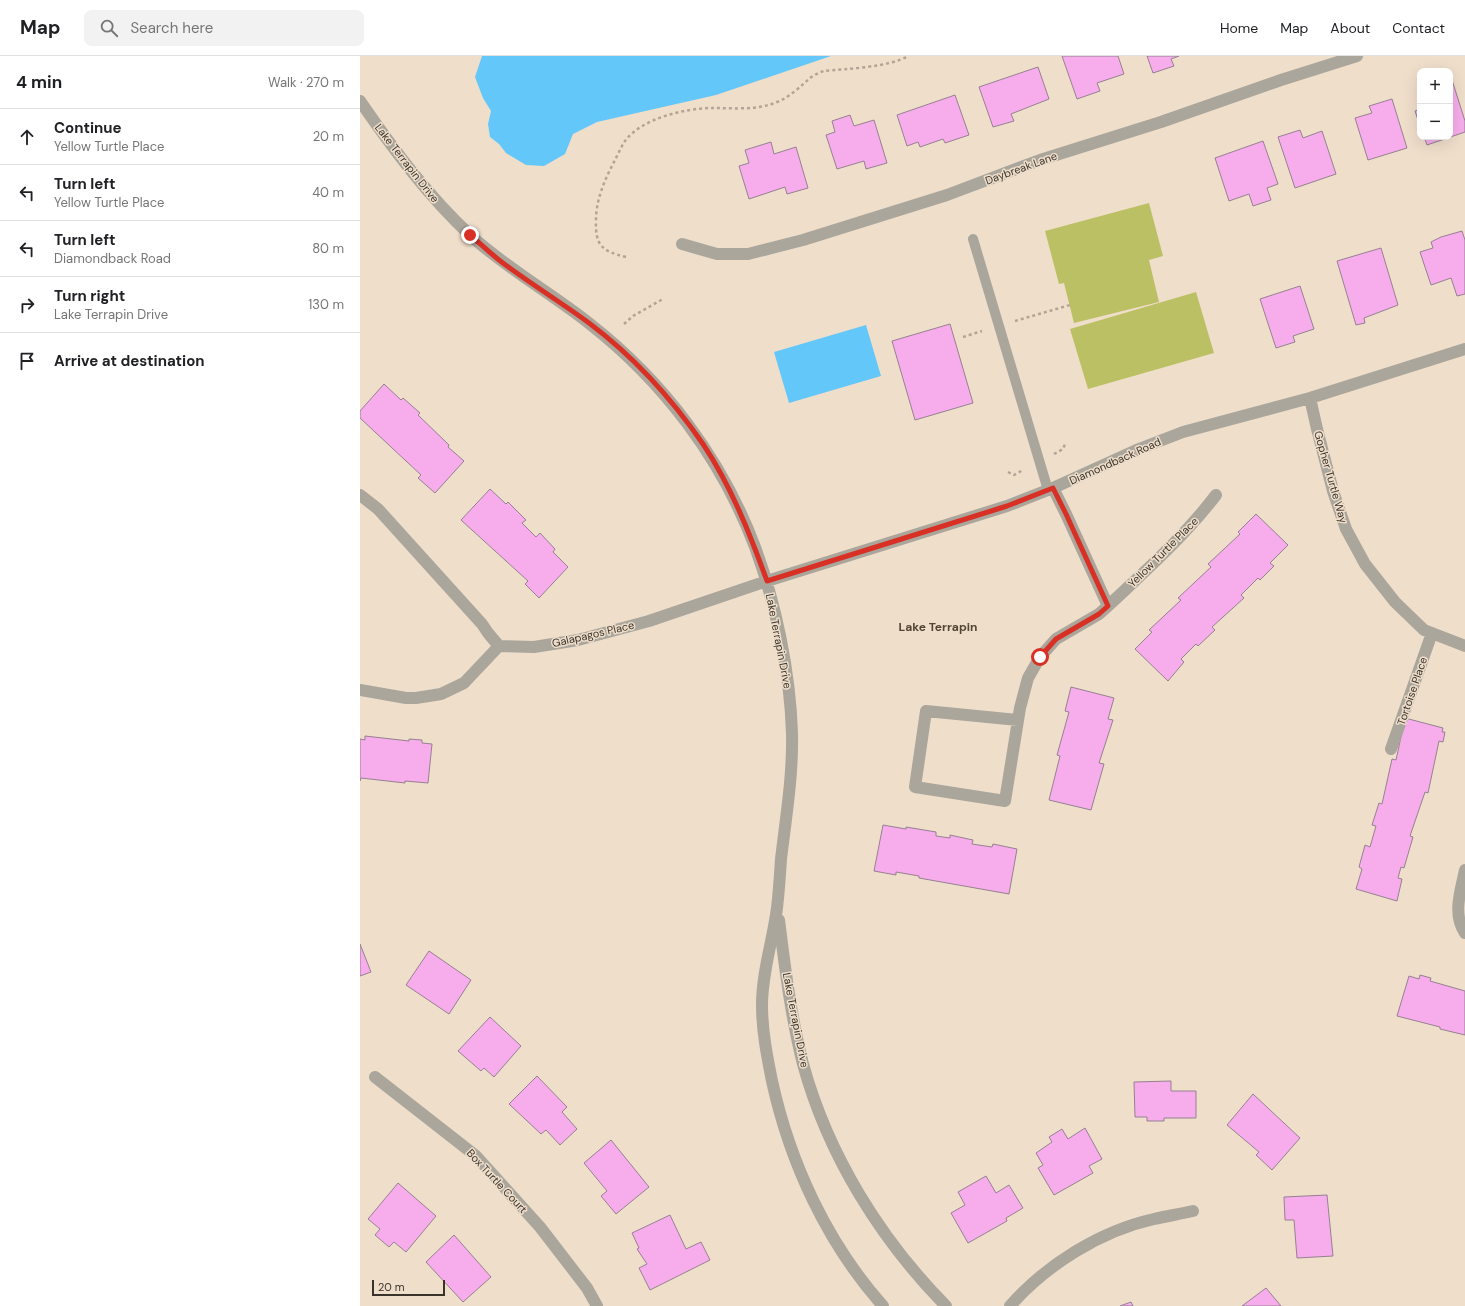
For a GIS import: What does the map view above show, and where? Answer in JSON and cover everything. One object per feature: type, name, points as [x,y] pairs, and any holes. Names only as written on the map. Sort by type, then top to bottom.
[{"type":"street","name":"Daybreak Lane","points":[[682,244],[717,254],[748,254],[803,240],[946,195],[1040,160],[1161,122],[1281,80],[1357,56]]},
{"type":"street","name":"Lake Terrapin Drive","points":[[360,101],[391,147],[429,193],[470,235],[506,266],[590,324],[632,360],[670,400],[703,444],[727,486],[748,530],[767,581],[777,625],[786,672],[792,733],[790,789],[777,909],[762,1002],[764,1041],[776,1098],[790,1146],[801,1174],[824,1220],[861,1280],[883,1306]]},
{"type":"street","name":"Diamondback Road","points":[[767,581],[1007,506],[1051,489],[1139,449],[1183,432],[1310,398],[1465,349]]},
{"type":"street","name":"Gopher Turtle Way","points":[[1310,398],[1333,491],[1346,529],[1365,564],[1394,602],[1424,630],[1465,646]]},
{"type":"street","points":[[1051,489],[1066,514],[1108,606]]},
{"type":"street","points":[[360,495],[378,509],[500,646],[464,684],[441,694],[406,698],[360,690]]},
{"type":"street","name":"Yellow Turtle Place","points":[[1018,720],[926,711],[915,787],[1005,801],[1018,720],[1028,678],[1040,657],[1056,639],[1099,614],[1108,606],[1167,551],[1199,518],[1216,495]]},
{"type":"street","name":"Galapagos Place","points":[[500,646],[534,647],[578,640],[649,621],[767,581]]},
{"type":"street","name":"Tortoise Place","points":[[1391,750],[1432,633]]},
{"type":"street","points":[[1465,870],[1458,906],[1458,918],[1465,933]]},
{"type":"street","name":"Lake Terrapin Drive","points":[[777,909],[796,1032],[810,1088],[829,1137],[857,1192],[881,1227],[926,1286],[946,1306]]},
{"type":"street","name":"Box Turtle Court","points":[[375,1077],[476,1156],[540,1227],[587,1288],[597,1306]]},
{"type":"street","points":[[1010,1306],[1049,1269],[1084,1247],[1114,1232],[1153,1219],[1193,1211]]},
{"type":"lane","points":[[973,239],[1051,489]]},
{"type":"path","points":[[626,257],[606,251],[600,245],[597,238],[596,213],[600,193],[607,175],[625,141],[646,123],[693,110],[751,108],[768,105],[782,100],[795,91],[814,74],[824,71],[855,68],[895,61],[908,56]]},
{"type":"path","points":[[624,324],[633,316],[663,299]]},
{"type":"green space","points":[[1149,203],[1163,256],[1149,260],[1159,302],[1074,323],[1064,283],[1059,284],[1045,231]]},
{"type":"green space","points":[[1196,292],[1214,353],[1088,389],[1070,329]]},
{"type":"water","points":[[482,56],[831,56],[716,95],[597,122],[573,134],[565,154],[544,166],[526,165],[506,153],[499,144],[490,137],[488,124],[491,111],[483,98],[475,77]]},
{"type":"water","points":[[866,325],[881,376],[789,403],[774,352]]},
{"type":"building","points":[[1062,56],[1118,56],[1124,74],[1097,83],[1100,91],[1077,99]]},
{"type":"building","points":[[1147,56],[1179,56],[1171,59],[1174,66],[1153,73]]},
{"type":"building","points":[[1038,67],[1049,99],[1011,114],[1014,121],[993,127],[979,87]]},
{"type":"building","points":[[1453,83],[1465,121],[1465,132],[1453,136]]},
{"type":"building","points":[[955,95],[969,135],[945,143],[943,139],[920,147],[918,142],[907,146],[897,115]]},
{"type":"building","points":[[1392,99],[1407,148],[1368,160],[1355,118],[1372,113],[1369,106]]},
{"type":"building","points":[[850,115],[854,126],[874,120],[887,163],[866,169],[864,161],[837,169],[826,135],[835,132],[832,121]]},
{"type":"building","points":[[1300,130],[1303,138],[1322,131],[1336,174],[1295,188],[1278,137]]},
{"type":"building","points":[[1425,140],[1442,140],[1427,145]]},
{"type":"building","points":[[1263,141],[1278,184],[1267,188],[1271,200],[1253,206],[1249,194],[1229,201],[1215,158]]},
{"type":"building","points":[[771,142],[774,154],[796,147],[808,188],[787,194],[785,187],[749,199],[739,166],[749,163],[745,150]]},
{"type":"building","points":[[1462,231],[1465,240],[1465,294],[1457,296],[1451,278],[1431,285],[1420,252],[1433,248],[1431,242],[1441,237]]},
{"type":"building","points":[[1381,248],[1398,305],[1364,318],[1365,323],[1356,325],[1337,261]]},
{"type":"building","points":[[1300,286],[1314,329],[1293,336],[1295,342],[1276,348],[1260,299]]},
{"type":"building","points":[[950,324],[973,403],[915,420],[892,341]]},
{"type":"building","points":[[384,384],[401,400],[403,398],[420,413],[418,415],[449,445],[448,447],[464,461],[435,493],[418,478],[421,475],[360,418],[360,411]]},
{"type":"building","points":[[490,489],[506,504],[508,502],[526,520],[522,523],[536,537],[540,533],[555,549],[553,552],[568,567],[539,598],[525,584],[528,581],[461,520]]},
{"type":"building","points":[[1256,514],[1288,545],[1270,563],[1274,566],[1260,580],[1258,578],[1241,595],[1244,598],[1212,627],[1215,630],[1198,646],[1196,644],[1181,659],[1184,662],[1168,681],[1135,649],[1152,632],[1149,630],[1181,600],[1178,598],[1211,567],[1208,564],[1240,534],[1238,532]]},
{"type":"building","points":[[1071,687],[1114,698],[1108,719],[1113,720],[1099,763],[1104,764],[1091,810],[1049,800],[1060,756],[1057,755],[1069,712],[1065,711]]},
{"type":"building","points":[[1405,718],[1443,728],[1442,732],[1445,732],[1443,742],[1439,741],[1428,793],[1425,792],[1410,836],[1413,837],[1404,868],[1401,867],[1398,878],[1402,879],[1397,901],[1356,889],[1362,869],[1359,867],[1365,845],[1370,847],[1376,826],[1372,825],[1379,803],[1382,804],[1392,759],[1396,760]]},
{"type":"building","points":[[365,736],[409,741],[409,739],[422,740],[422,743],[432,744],[428,783],[405,781],[405,783],[361,778],[360,781],[360,739],[365,740]]},
{"type":"building","points":[[883,825],[936,832],[936,836],[950,838],[950,835],[973,840],[972,844],[992,847],[993,844],[1017,849],[1009,894],[919,878],[919,876],[896,872],[896,875],[874,871]]},
{"type":"building","points":[[360,944],[371,972],[360,976]]},
{"type":"building","points":[[429,951],[471,980],[449,1014],[406,985]]},
{"type":"building","points":[[1420,975],[1431,978],[1430,981],[1465,991],[1465,1035],[1397,1016],[1409,976],[1419,979]]},
{"type":"building","points":[[490,1017],[521,1046],[494,1077],[484,1068],[481,1071],[458,1051]]},
{"type":"building","points":[[537,1076],[567,1107],[562,1112],[577,1129],[560,1145],[546,1130],[541,1134],[509,1104]]},
{"type":"building","points":[[1171,1081],[1171,1091],[1196,1091],[1196,1118],[1164,1118],[1164,1121],[1147,1121],[1147,1117],[1135,1117],[1134,1082]]},
{"type":"building","points":[[1253,1094],[1300,1138],[1272,1170],[1256,1155],[1259,1152],[1227,1125]]},
{"type":"building","points":[[1085,1128],[1102,1159],[1089,1166],[1093,1173],[1054,1195],[1038,1168],[1043,1165],[1036,1153],[1052,1142],[1049,1137],[1062,1129],[1068,1139]]},
{"type":"building","points":[[611,1140],[649,1187],[616,1214],[601,1196],[607,1191],[584,1163]]},
{"type":"building","points":[[986,1176],[996,1193],[1009,1185],[1023,1208],[1006,1218],[1007,1221],[968,1243],[951,1213],[965,1205],[958,1192]]},
{"type":"building","points":[[398,1183],[436,1216],[406,1252],[394,1242],[389,1247],[375,1235],[380,1229],[368,1219]]},
{"type":"building","points":[[1327,1195],[1333,1256],[1297,1258],[1294,1220],[1285,1220],[1284,1197]]},
{"type":"building","points":[[670,1215],[686,1249],[701,1242],[710,1260],[650,1290],[639,1268],[647,1264],[637,1249],[639,1248],[632,1233]]},
{"type":"building","points":[[454,1235],[491,1277],[463,1302],[426,1262]]},
{"type":"building","points":[[1266,1288],[1281,1306],[1242,1306]]},
{"type":"building","points":[[1131,1302],[1133,1306],[1120,1306]]},
{"type":"district","name":"Lake Terrapin","points":[[938,627]]},
{"type":"route","points":[[470,235],[506,266],[590,324],[632,360],[670,400],[703,444],[727,486],[748,530],[767,581],[1007,506],[1053,488],[1108,606],[1099,614],[1056,639],[1040,657]]}]
